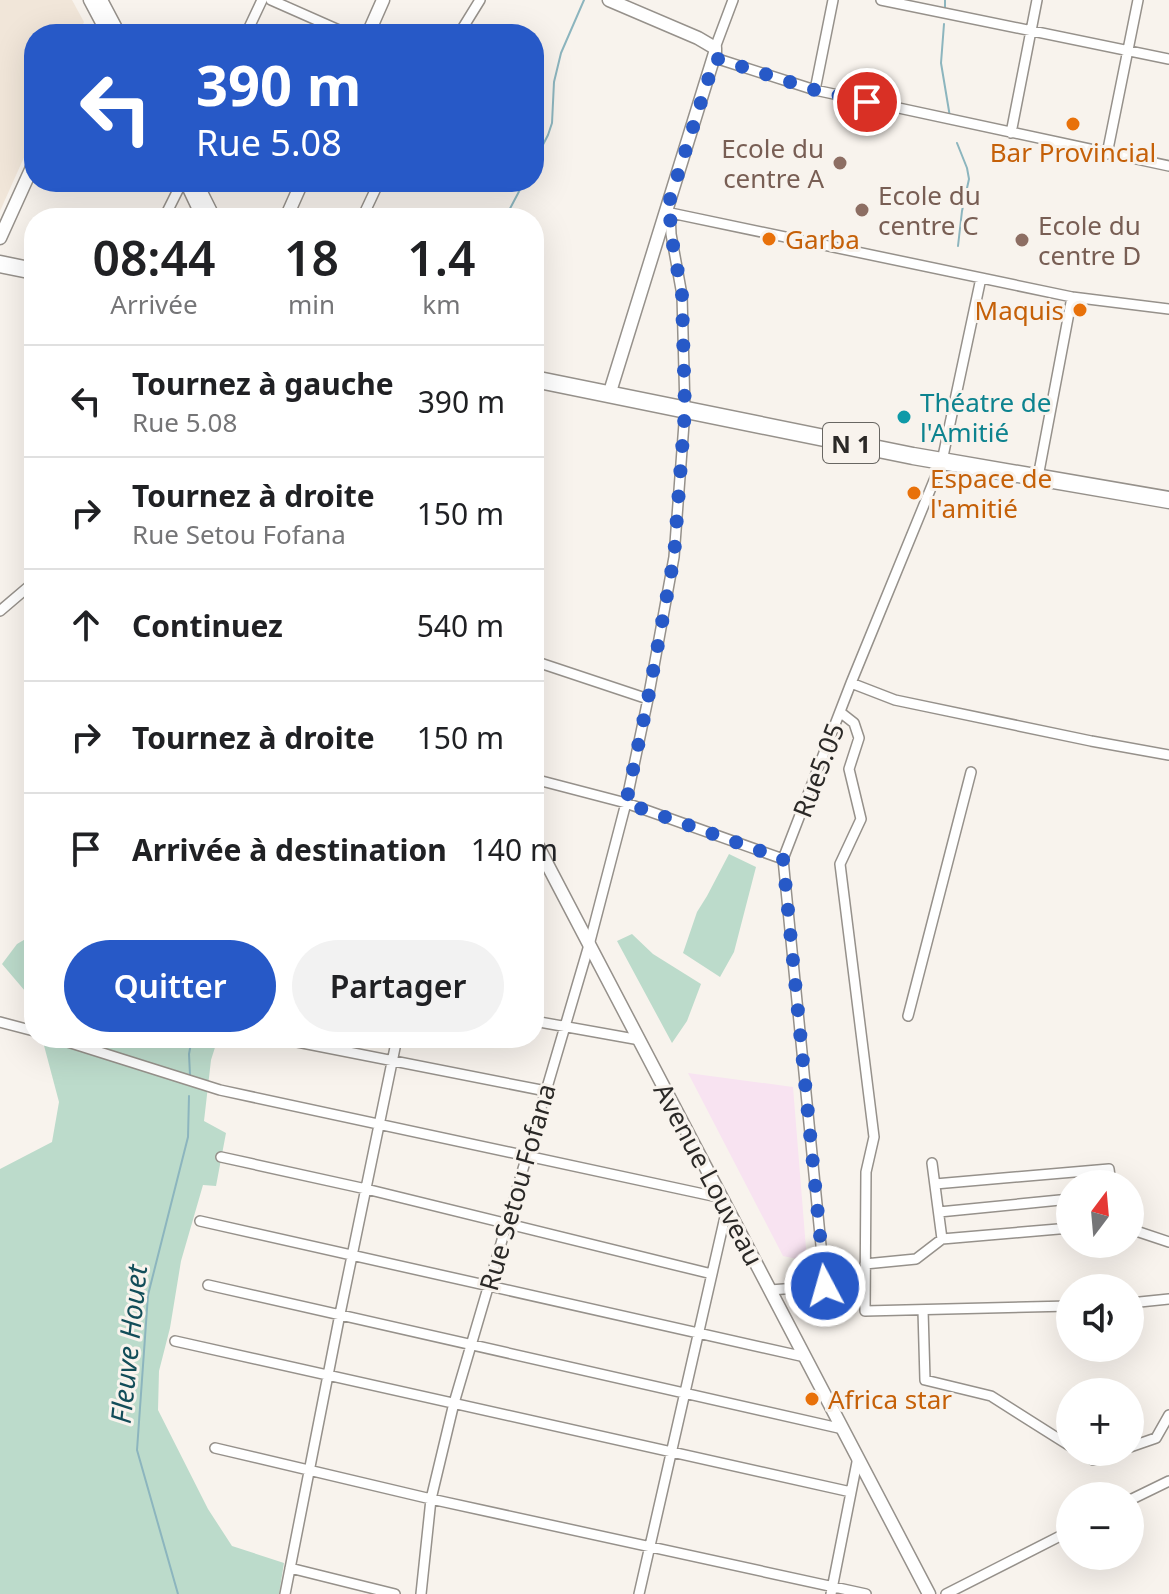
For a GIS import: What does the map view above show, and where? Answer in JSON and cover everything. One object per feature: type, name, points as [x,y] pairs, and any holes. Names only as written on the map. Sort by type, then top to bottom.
[{"type":"highway","points":[[0,264],[24,269]]},
{"type":"highway","name":"N 1","points":[[544,384],[942,461],[1169,500]]},
{"type":"main road","points":[[90,0],[104,6],[114,24]]},
{"type":"main road","points":[[372,24],[383,0]]},
{"type":"main road","points":[[609,0],[698,38],[715,53],[609,395]]},
{"type":"main road","points":[[0,238],[24,185]]},
{"type":"main road","name":"Avenue Louveau","points":[[544,858],[929,1594]]},
{"type":"street","points":[[251,24],[262,0]]},
{"type":"street","points":[[271,0],[325,24]]},
{"type":"street","points":[[465,24],[480,0]]},
{"type":"street","points":[[733,0],[715,53],[815,90],[1169,166]]},
{"type":"street","points":[[815,90],[833,0]]},
{"type":"street","points":[[881,0],[1169,59]]},
{"type":"street","points":[[1011,133],[1037,0]]},
{"type":"street","points":[[1107,154],[1138,0]]},
{"type":"street","points":[[668,212],[1072,297],[1169,309]]},
{"type":"street","name":"Rue Setou Fofana","points":[[421,1594],[431,1499],[454,1403],[589,945],[626,803],[674,557],[685,410],[682,295],[668,212]]},
{"type":"street","name":"Rue5.05","points":[[825,1286],[783,859],[942,461],[981,278]]},
{"type":"street","points":[[1038,477],[1072,297]]},
{"type":"street","points":[[0,611],[24,591]]},
{"type":"street","points":[[544,664],[648,699]]},
{"type":"street","points":[[851,683],[895,700],[1169,755]]},
{"type":"street","points":[[840,712],[859,731],[858,746],[849,769],[861,819],[840,864],[874,1137],[866,1172],[865,1311],[1056,1306]]},
{"type":"street","points":[[908,1016],[971,772]]},
{"type":"street","points":[[544,782],[626,803],[783,859]]},
{"type":"street","points":[[0,1022],[24,1028]]},
{"type":"street","points":[[544,1023],[640,1040]]},
{"type":"street","points":[[87,1048],[220,1090],[527,1156],[724,1203],[712,1274],[639,1594]]},
{"type":"street","points":[[329,1048],[546,1091]]},
{"type":"street","points":[[285,1594],[395,1048]]},
{"type":"street","points":[[221,1157],[366,1189],[712,1274]]},
{"type":"street","points":[[932,1163],[942,1239]]},
{"type":"street","points":[[935,1184],[1056,1174]]},
{"type":"street","points":[[939,1212],[1056,1200]]},
{"type":"street","points":[[200,1221],[805,1357]]},
{"type":"street","points":[[865,1264],[916,1259],[942,1239],[1056,1229]]},
{"type":"street","points":[[1144,1234],[1169,1242]]},
{"type":"street","points":[[770,1290],[865,1283]]},
{"type":"street","points":[[208,1285],[843,1429]]},
{"type":"street","points":[[1144,1302],[1169,1299]]},
{"type":"street","points":[[923,1310],[925,1380],[991,1396],[1056,1437]]},
{"type":"street","points":[[175,1341],[851,1492]]},
{"type":"street","points":[[1144,1442],[1156,1438],[1169,1415]]},
{"type":"street","points":[[215,1448],[831,1590],[866,1594]]},
{"type":"street","points":[[831,1590],[858,1457]]},
{"type":"street","points":[[1144,1493],[1169,1481]]},
{"type":"street","points":[[946,1594],[1056,1538]]},
{"type":"street","points":[[290,1568],[395,1594]]},
{"type":"shaded area","points":[[0,0],[72,0],[83,24],[24,24],[24,157],[0,211]]},
{"type":"shaded area","points":[[688,1073],[793,1087],[807,1261],[783,1256]]},
{"type":"green space","points":[[729,854],[756,867],[734,952],[720,977],[683,953],[697,912]]},
{"type":"green space","points":[[632,934],[653,954],[701,984],[687,1021],[672,1043],[617,941]]},
{"type":"green space","points":[[24,940],[24,990],[2,964]]},
{"type":"green space","points":[[45,1048],[215,1048],[204,1121],[226,1133],[216,1186],[203,1185],[181,1261],[159,1371],[158,1410],[208,1509],[232,1546],[284,1563],[279,1594],[0,1594],[0,1169],[52,1142],[59,1102]]},
{"type":"waterway","name":"Fleuve Houet","points":[[544,143],[552,123],[554,82],[561,53],[584,0]]},
{"type":"waterway","points":[[945,0],[945,8]]},
{"type":"waterway","points":[[944,24],[941,63],[950,117]]},
{"type":"waterway","points":[[957,143],[969,179],[958,246]]},
{"type":"waterway","name":"Fleuve Houet","points":[[510,208],[519,192]]},
{"type":"waterway","name":"Fleuve Houet","points":[[190,1048],[190,1075]]},
{"type":"waterway","name":"Fleuve Houet","points":[[178,1594],[137,1450],[148,1295],[188,1137],[189,1096]]},
{"type":"place","name":"Bar Provincial","points":[[1073,124]]},
{"type":"place","name":"Ecole du centre A","points":[[840,163]]},
{"type":"place","name":"Ecole du centre C","points":[[862,210]]},
{"type":"place","name":"Garba","points":[[769,239]]},
{"type":"place","name":"Ecole du centre D","points":[[1022,240]]},
{"type":"place","name":"Maquis","points":[[1080,310]]},
{"type":"place","name":"Théatre de l'Amitié","points":[[904,417]]},
{"type":"place","name":"Espace de l'amitié","points":[[914,493]]},
{"type":"place","name":"Africa star","points":[[812,1399]]},
{"type":"route","points":[[825,1286],[783,859],[626,803],[674,557],[685,410],[682,295],[670,213],[666,212],[715,58],[815,90],[867,102]]}]
